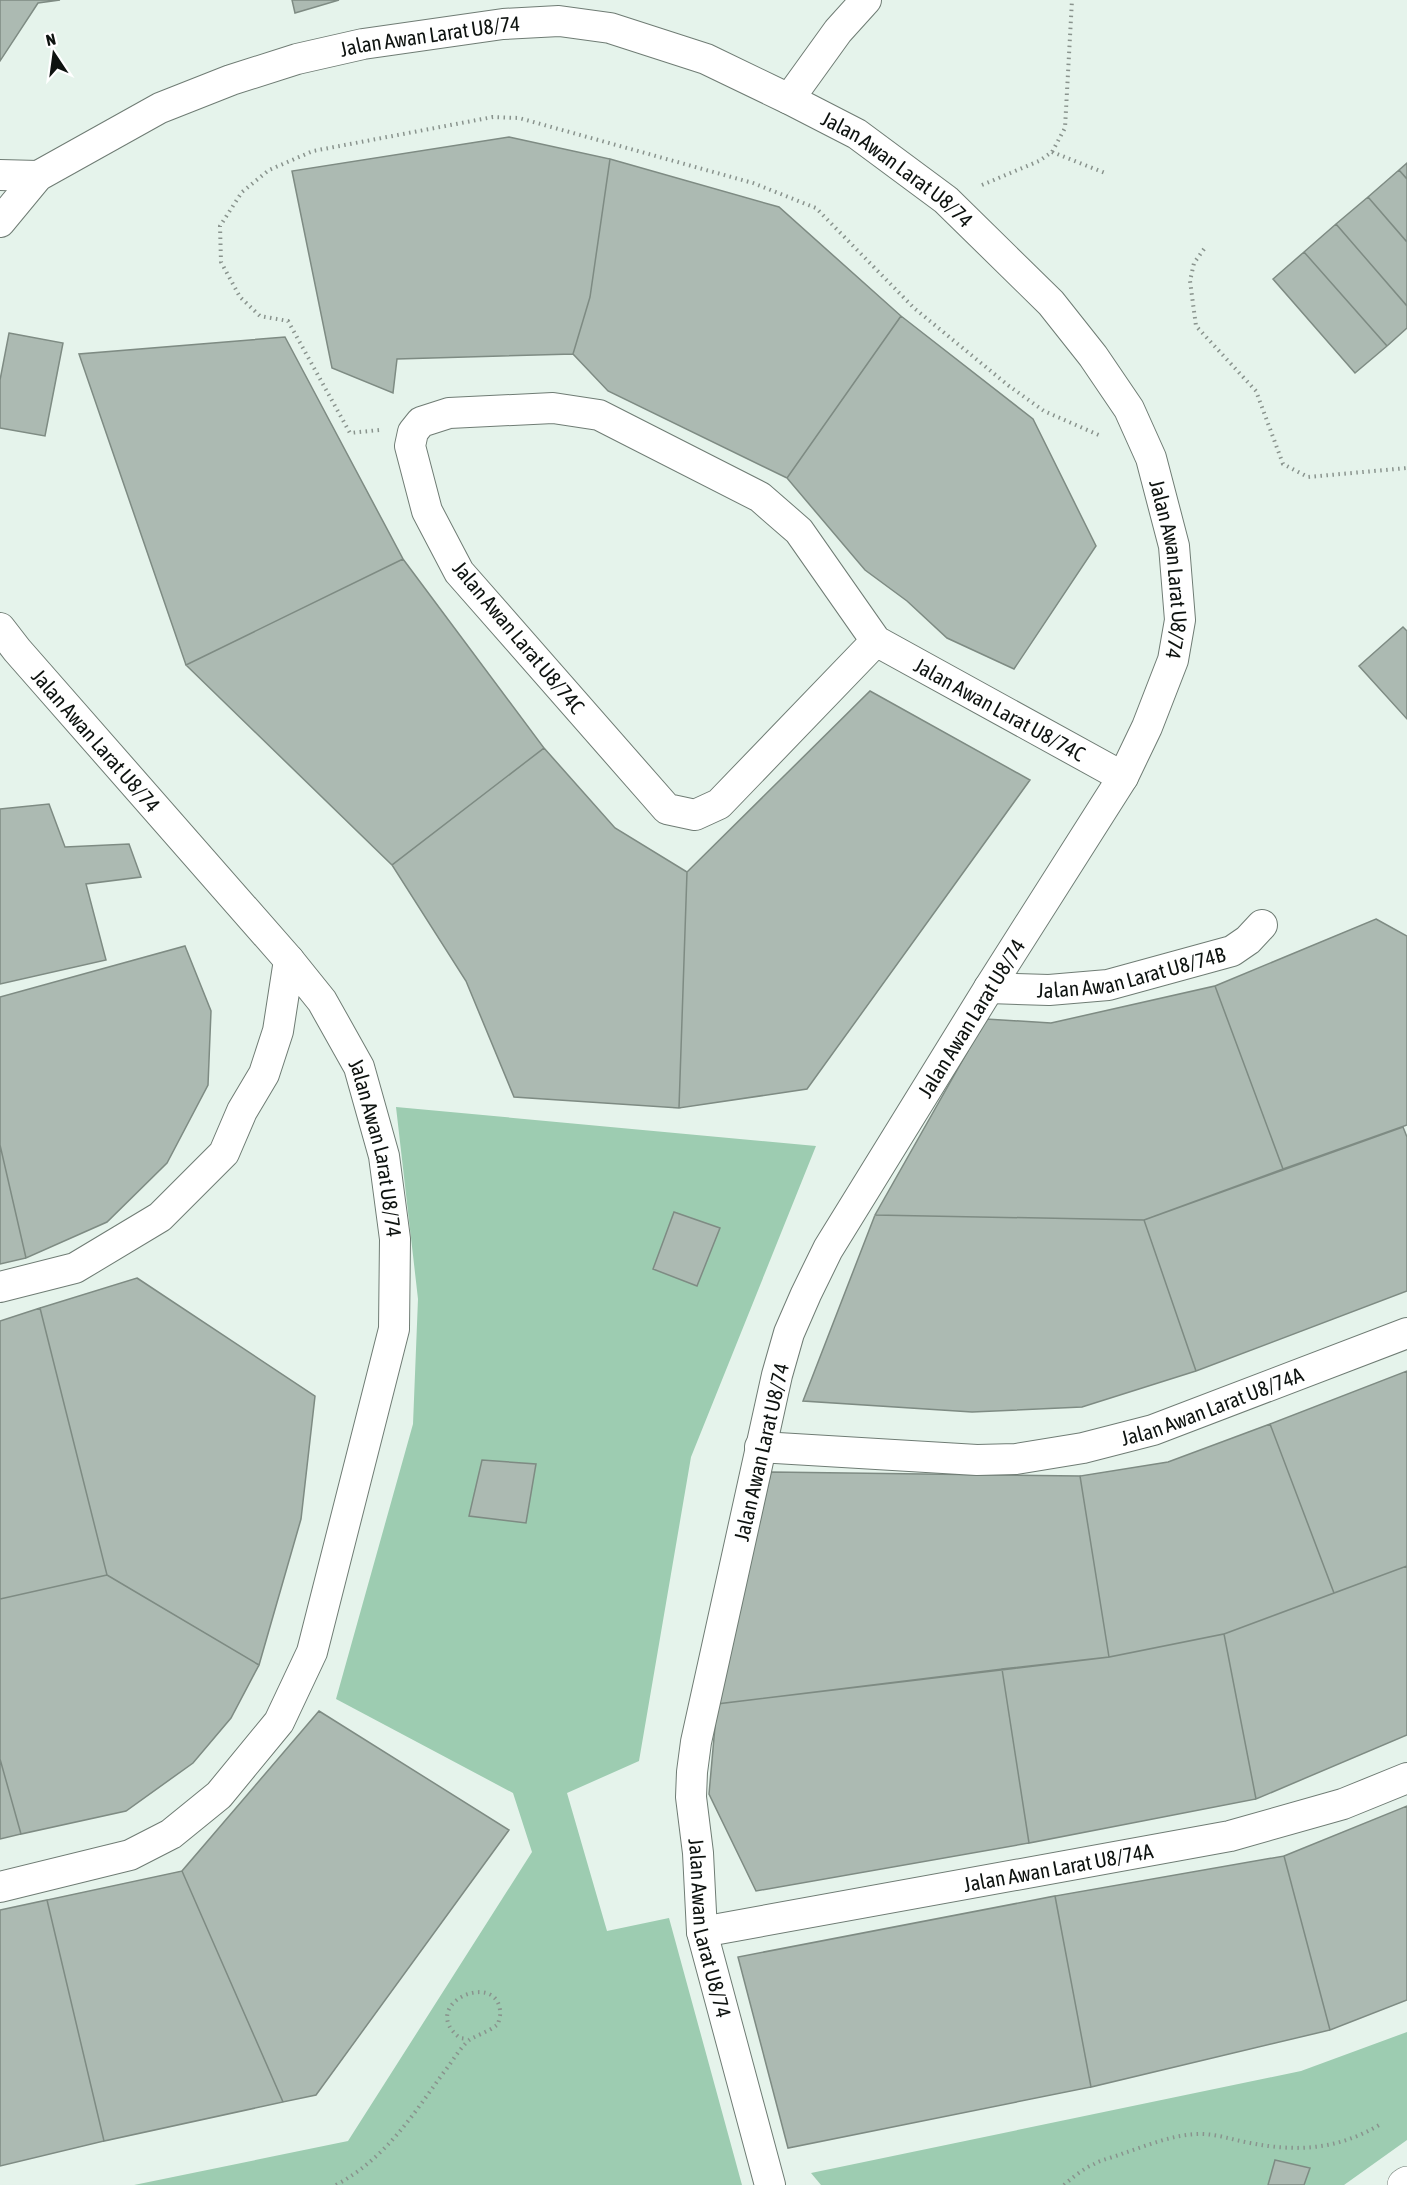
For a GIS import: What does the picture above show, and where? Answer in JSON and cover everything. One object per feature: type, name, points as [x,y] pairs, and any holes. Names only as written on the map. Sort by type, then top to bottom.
[{"type":"street","points":[[789,99],[838,31],[866,0]]},
{"type":"street","name":"Jalan Awan Larat U8/74","points":[[0,222],[38,176],[160,108],[231,80],[297,59],[363,44],[502,24],[559,21],[610,28],[706,59],[858,134],[946,200],[1051,303],[1093,356],[1129,409],[1151,458],[1174,546],[1180,620],[1173,660],[1147,727],[1123,777],[989,988],[828,1249],[789,1333],[760,1447],[696,1742],[692,1772],[693,1821],[698,1852],[702,1932],[770,2185]]},
{"type":"street","points":[[0,175],[38,176]]},
{"type":"street","name":"Jalan Awan Larat U8/74C","points":[[876,641],[719,804],[695,815],[667,809],[459,572],[427,512],[410,446],[413,432],[421,422],[449,413],[553,408],[599,415],[759,497],[799,531],[876,641],[1123,777]]},
{"type":"street","name":"Jalan Awan Larat U8/74","points":[[0,628],[24,659],[289,960],[322,1001],[359,1067],[384,1156],[395,1239],[394,1329],[312,1652],[279,1722],[219,1795],[171,1834],[130,1855],[0,1887]]},
{"type":"street","name":"Jalan Awan Larat U8/74B","points":[[989,988],[1049,990],[1108,985],[1232,951],[1248,940],[1262,925]]},
{"type":"street","points":[[0,1287],[75,1268],[160,1217],[224,1153],[242,1111],[264,1074],[278,1031],[289,960]]},
{"type":"street","name":"Jalan Awan Larat U8/74A","points":[[760,1447],[976,1460],[1016,1459],[1083,1448],[1153,1430],[1407,1332]]},
{"type":"street","name":"Jalan Awan Larat U8/74A","points":[[702,1932],[1230,1836],[1343,1804],[1407,1778]]},
{"type":"path","points":[[946,200],[1039,161],[1052,152],[1065,128],[1072,0]]},
{"type":"path","points":[[413,432],[376,429],[350,433],[288,321],[260,316],[240,297],[221,262],[220,226],[242,192],[269,170],[313,151],[493,117],[519,118],[753,183],[816,208],[914,308],[1008,386],[1044,411],[1151,458]]},
{"type":"path","points":[[1052,152],[1105,173]]},
{"type":"path","points":[[1204,249],[1194,263],[1190,281],[1196,326],[1256,391],[1283,464],[1308,477],[1407,468]]},
{"type":"path","points":[[336,2185],[383,2152],[468,2039],[490,2032],[498,2024],[500,2010],[496,2000],[485,1992],[472,1992],[458,1998],[449,2008],[447,2019],[449,2026],[460,2038],[468,2039]]},
{"type":"path","points":[[1064,2185],[1095,2163],[1154,2142],[1184,2135],[1224,2135],[1248,2143],[1282,2148],[1313,2149],[1359,2135],[1379,2125]]},
{"type":"green space","points":[[396,1107],[816,1146],[691,1457],[639,1761],[567,1793],[607,1931],[669,1918],[742,2185],[134,2185],[348,2141],[532,1852],[513,1793],[336,1699],[413,1424],[418,1299]]},
{"type":"green space","points":[[1407,2032],[1407,2140],[1344,2185],[821,2185],[811,2173],[1301,2071]]},
{"type":"building","points":[[0,0],[60,0],[38,3],[0,61]]},
{"type":"building","points":[[292,0],[339,0],[295,13]]},
{"type":"building","points":[[509,137],[610,159],[590,297],[573,354],[397,359],[393,393],[332,368],[292,171]]},
{"type":"building","points":[[610,159],[779,207],[901,316],[787,478],[608,391],[573,354],[590,297]]},
{"type":"building","points":[[1407,163],[1407,179],[1399,170]]},
{"type":"building","points":[[1399,170],[1407,179],[1407,242],[1368,197]]},
{"type":"building","points":[[1368,197],[1407,242],[1407,306],[1336,224]]},
{"type":"building","points":[[1336,224],[1407,306],[1407,328],[1387,346],[1304,252]]},
{"type":"building","points":[[1304,252],[1387,346],[1355,373],[1273,279]]},
{"type":"building","points":[[901,316],[1033,419],[1096,546],[1014,669],[947,638],[907,601],[865,570],[787,478]]},
{"type":"building","points":[[9,333],[63,343],[45,436],[0,428],[0,380]]},
{"type":"building","points":[[285,337],[403,559],[186,665],[79,354]]},
{"type":"building","points":[[403,559],[544,748],[392,865],[186,665]]},
{"type":"building","points":[[1403,627],[1407,631],[1407,719],[1359,666]]},
{"type":"building","points":[[870,691],[1030,780],[807,1089],[679,1108],[687,872]]},
{"type":"building","points":[[544,748],[615,828],[687,872],[679,1108],[514,1097],[466,981],[392,865]]},
{"type":"building","points":[[49,804],[65,847],[129,844],[141,877],[86,884],[106,960],[0,984],[0,809]]},
{"type":"building","points":[[1376,919],[1407,936],[1407,1125],[1283,1169],[1215,986]]},
{"type":"building","points":[[185,946],[211,1011],[208,1085],[167,1163],[107,1222],[26,1258],[0,1145],[0,997]]},
{"type":"building","points":[[1215,986],[1283,1169],[1144,1220],[875,1215],[986,1019],[1051,1023]]},
{"type":"building","points":[[1403,1127],[1407,1137],[1407,1291],[1196,1371],[1144,1220]]},
{"type":"building","points":[[0,1145],[26,1258],[0,1264]]},
{"type":"building","points":[[674,1212],[720,1228],[697,1286],[653,1269]]},
{"type":"building","points":[[875,1215],[1144,1220],[1196,1371],[1082,1407],[972,1412],[803,1401]]},
{"type":"building","points":[[137,1278],[315,1396],[301,1519],[259,1665],[107,1575],[40,1308]]},
{"type":"building","points":[[40,1308],[107,1575],[0,1599],[0,1321]]},
{"type":"building","points":[[1407,1371],[1407,1566],[1334,1593],[1270,1424]]},
{"type":"building","points":[[1270,1424],[1334,1593],[1224,1634],[1109,1657],[1080,1476],[1168,1462]]},
{"type":"building","points":[[482,1460],[536,1464],[526,1523],[469,1516]]},
{"type":"building","points":[[771,1472],[1080,1476],[1109,1657],[717,1704]]},
{"type":"building","points":[[1407,1566],[1407,1735],[1256,1799],[1224,1634]]},
{"type":"building","points":[[107,1575],[259,1665],[231,1718],[193,1763],[126,1811],[21,1834],[0,1759],[0,1599]]},
{"type":"building","points":[[1224,1634],[1256,1799],[1029,1843],[1002,1669],[1109,1657]]},
{"type":"building","points":[[1002,1669],[1029,1843],[756,1891],[709,1794],[717,1704]]},
{"type":"building","points":[[319,1711],[509,1830],[316,2095],[283,2102],[182,1871]]},
{"type":"building","points":[[0,1759],[21,1834],[0,1839]]},
{"type":"building","points":[[1407,1806],[1407,2000],[1330,2030],[1284,1856]]},
{"type":"building","points":[[1284,1856],[1330,2030],[1091,2087],[1055,1896]]},
{"type":"building","points":[[182,1871],[283,2102],[104,2141],[47,1900]]},
{"type":"building","points":[[1055,1896],[1091,2087],[788,2148],[738,1957]]},
{"type":"building","points":[[47,1900],[104,2141],[0,2166],[0,1910]]},
{"type":"building","points":[[1275,2160],[1310,2168],[1304,2185],[1268,2185]]}]
